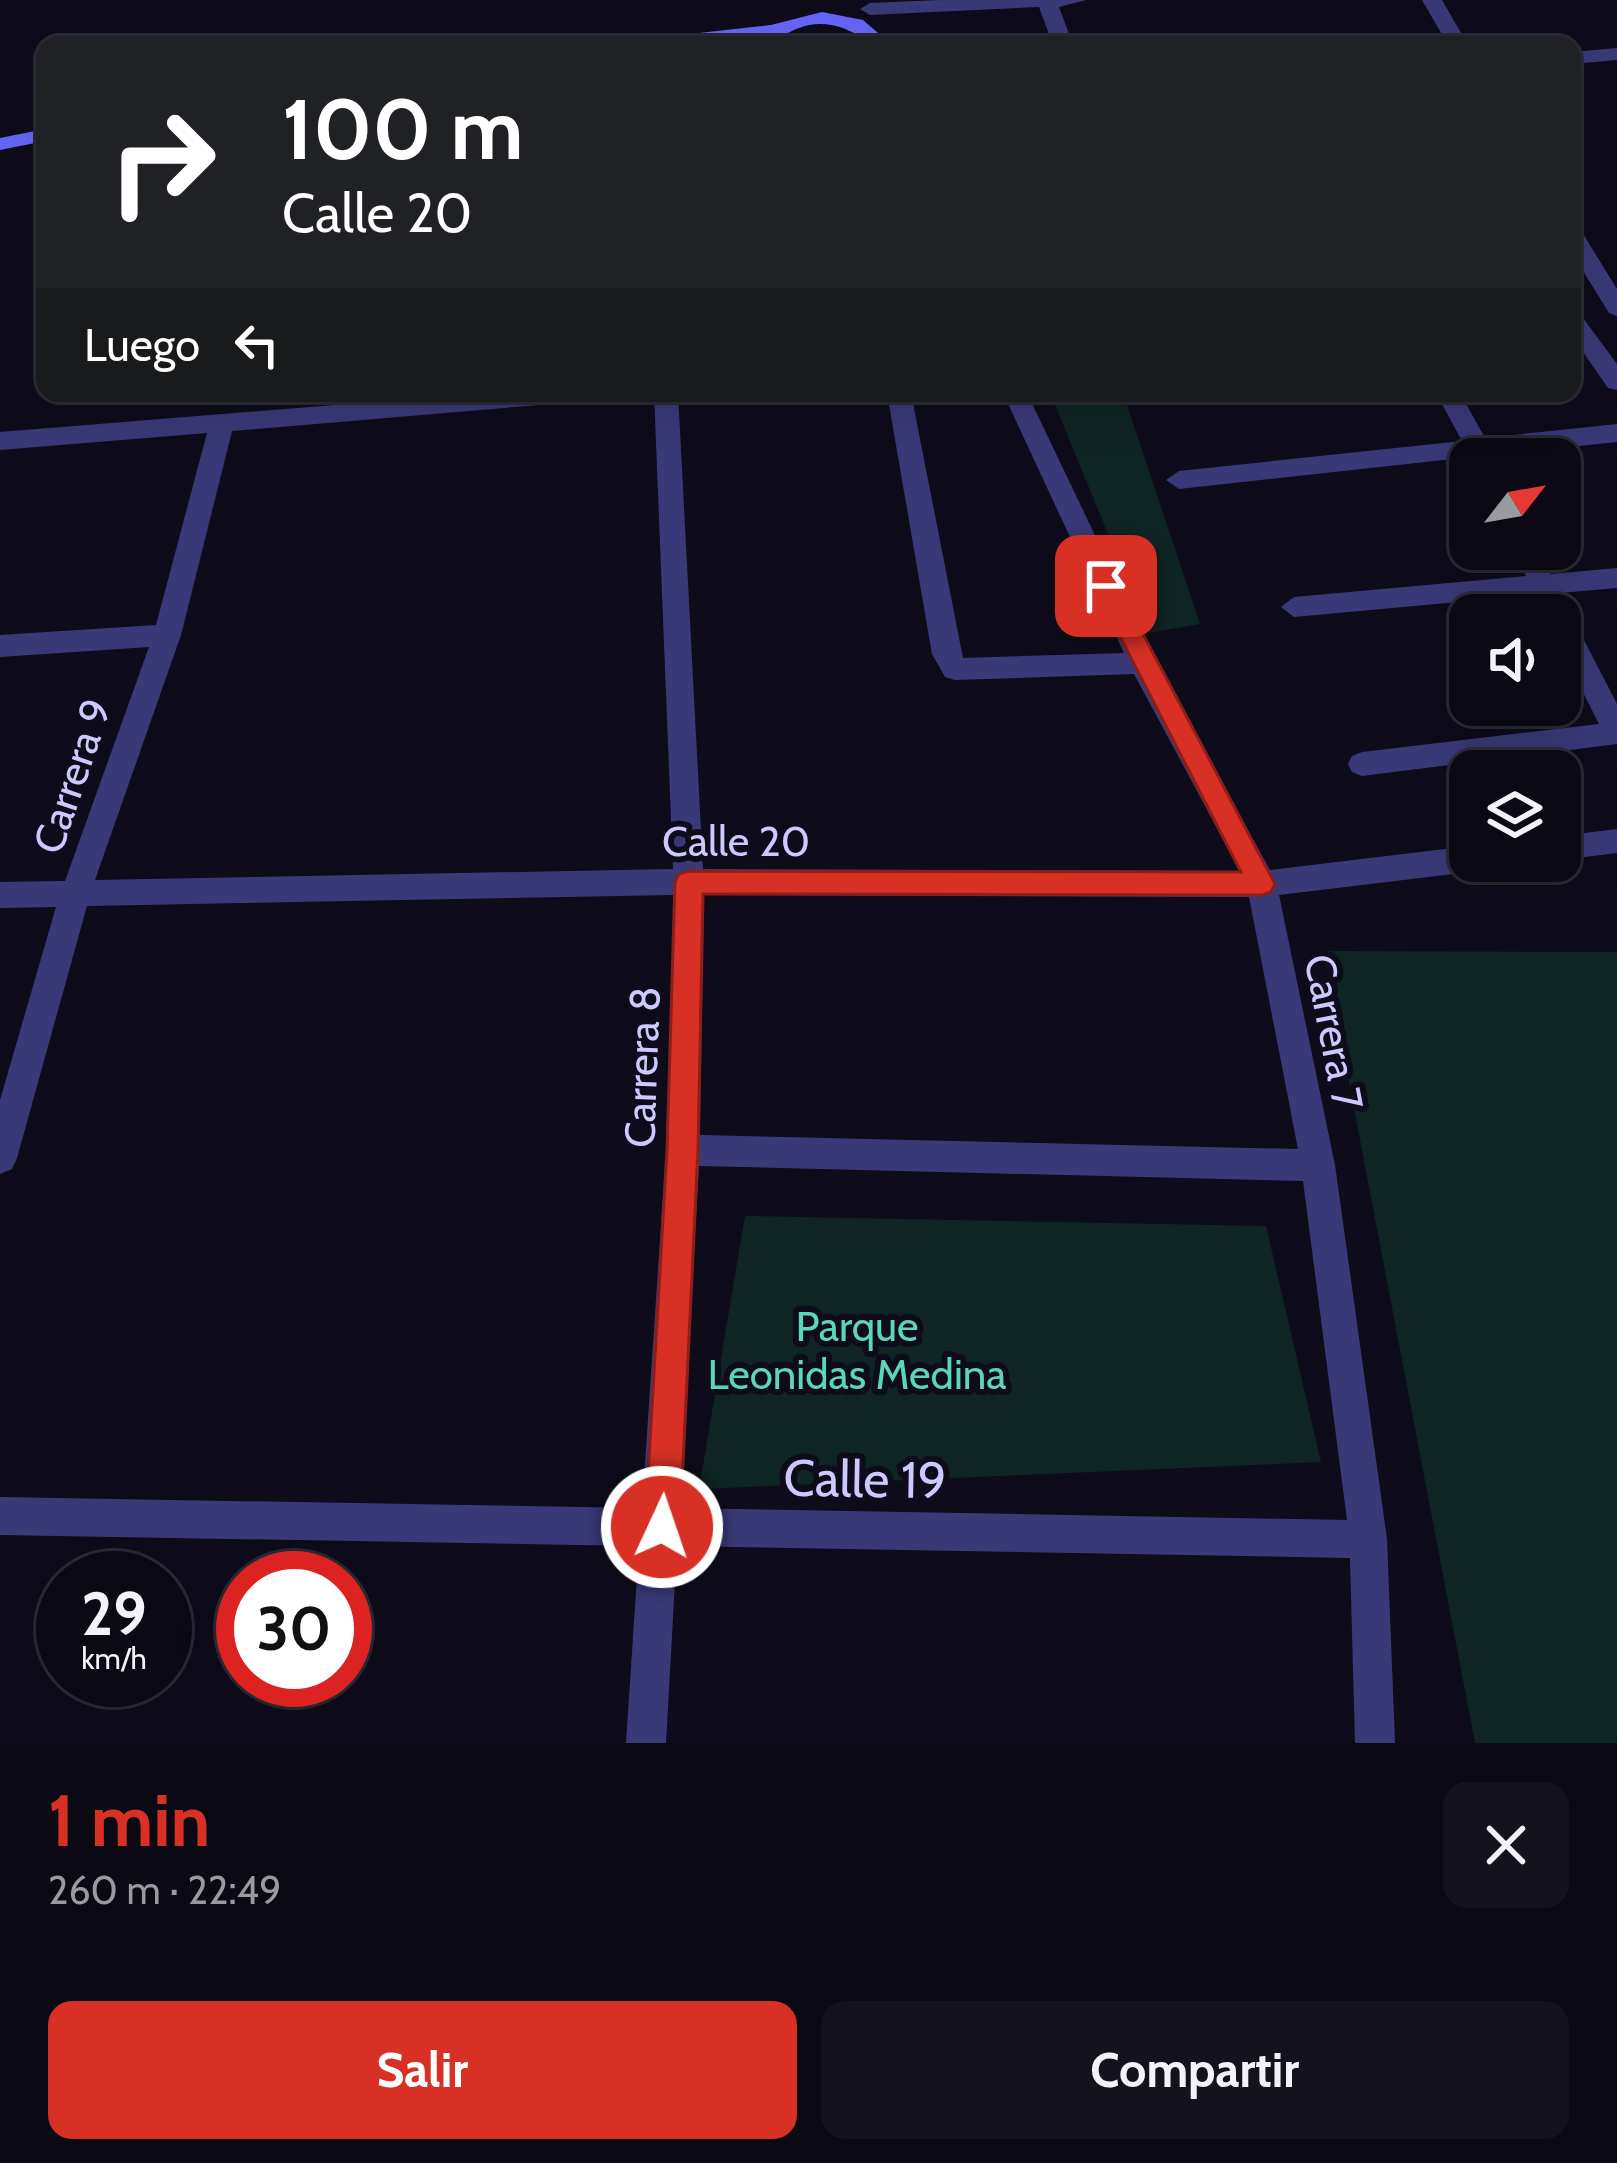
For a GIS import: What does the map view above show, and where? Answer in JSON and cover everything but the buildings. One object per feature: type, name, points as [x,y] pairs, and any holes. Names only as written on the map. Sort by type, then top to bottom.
[{"type":"main road","points":[[830,18],[846,0]]},
{"type":"main road","points":[[870,5],[877,36]]},
{"type":"main road","points":[[771,36],[799,20],[830,18],[871,36]]},
{"type":"main road","points":[[0,144],[36,137]]},
{"type":"street","points":[[870,5],[1076,0]]},
{"type":"street","points":[[1432,0],[1453,36]]},
{"type":"street","points":[[1047,2],[1060,36]]},
{"type":"street","points":[[1581,57],[1617,55]]},
{"type":"street","points":[[1581,248],[1617,308]]},
{"type":"street","points":[[1581,332],[1617,382]]},
{"type":"street","points":[[0,441],[477,402]]},
{"type":"street","name":"Carrera 8","points":[[646,1743],[682,1150],[689,882],[666,402]]},
{"type":"street","points":[[901,402],[946,654],[955,670],[1142,663]]},
{"type":"street","name":"Carrera 7","points":[[1019,402],[1142,663],[1262,884],[1318,1165],[1368,1539],[1375,1743]]},
{"type":"street","points":[[1453,402],[1473,438]]},
{"type":"street","name":"Carrera 9","points":[[0,1158],[75,894],[167,635],[222,423]]},
{"type":"street","points":[[1581,440],[1617,434]]},
{"type":"street","points":[[1179,480],[1449,458]]},
{"type":"street","points":[[1535,570],[1547,594]]},
{"type":"street","points":[[1294,607],[1617,578]]},
{"type":"street","points":[[0,646],[167,635]]},
{"type":"street","points":[[1361,764],[1617,733],[1581,662]]},
{"type":"street","points":[[1581,845],[1617,841]]},
{"type":"street","name":"Calle 20","points":[[0,895],[689,882],[1262,884],[1449,862]]},
{"type":"street","points":[[682,1150],[1318,1165]]},
{"type":"street","name":"Calle 19","points":[[0,1516],[1368,1539]]},
{"type":"green space","points":[[1054,402],[1126,402],[1200,624],[1149,633]]},
{"type":"green space","points":[[1324,951],[1617,952],[1617,1743],[1475,1743]]},
{"type":"green space","name":"Parque Leonidas Medina","points":[[745,1216],[1266,1226],[1321,1462],[699,1489]]},
{"type":"route","points":[[662,1527],[682,1150],[689,882],[1262,884],[1142,663],[1106,586]]}]
